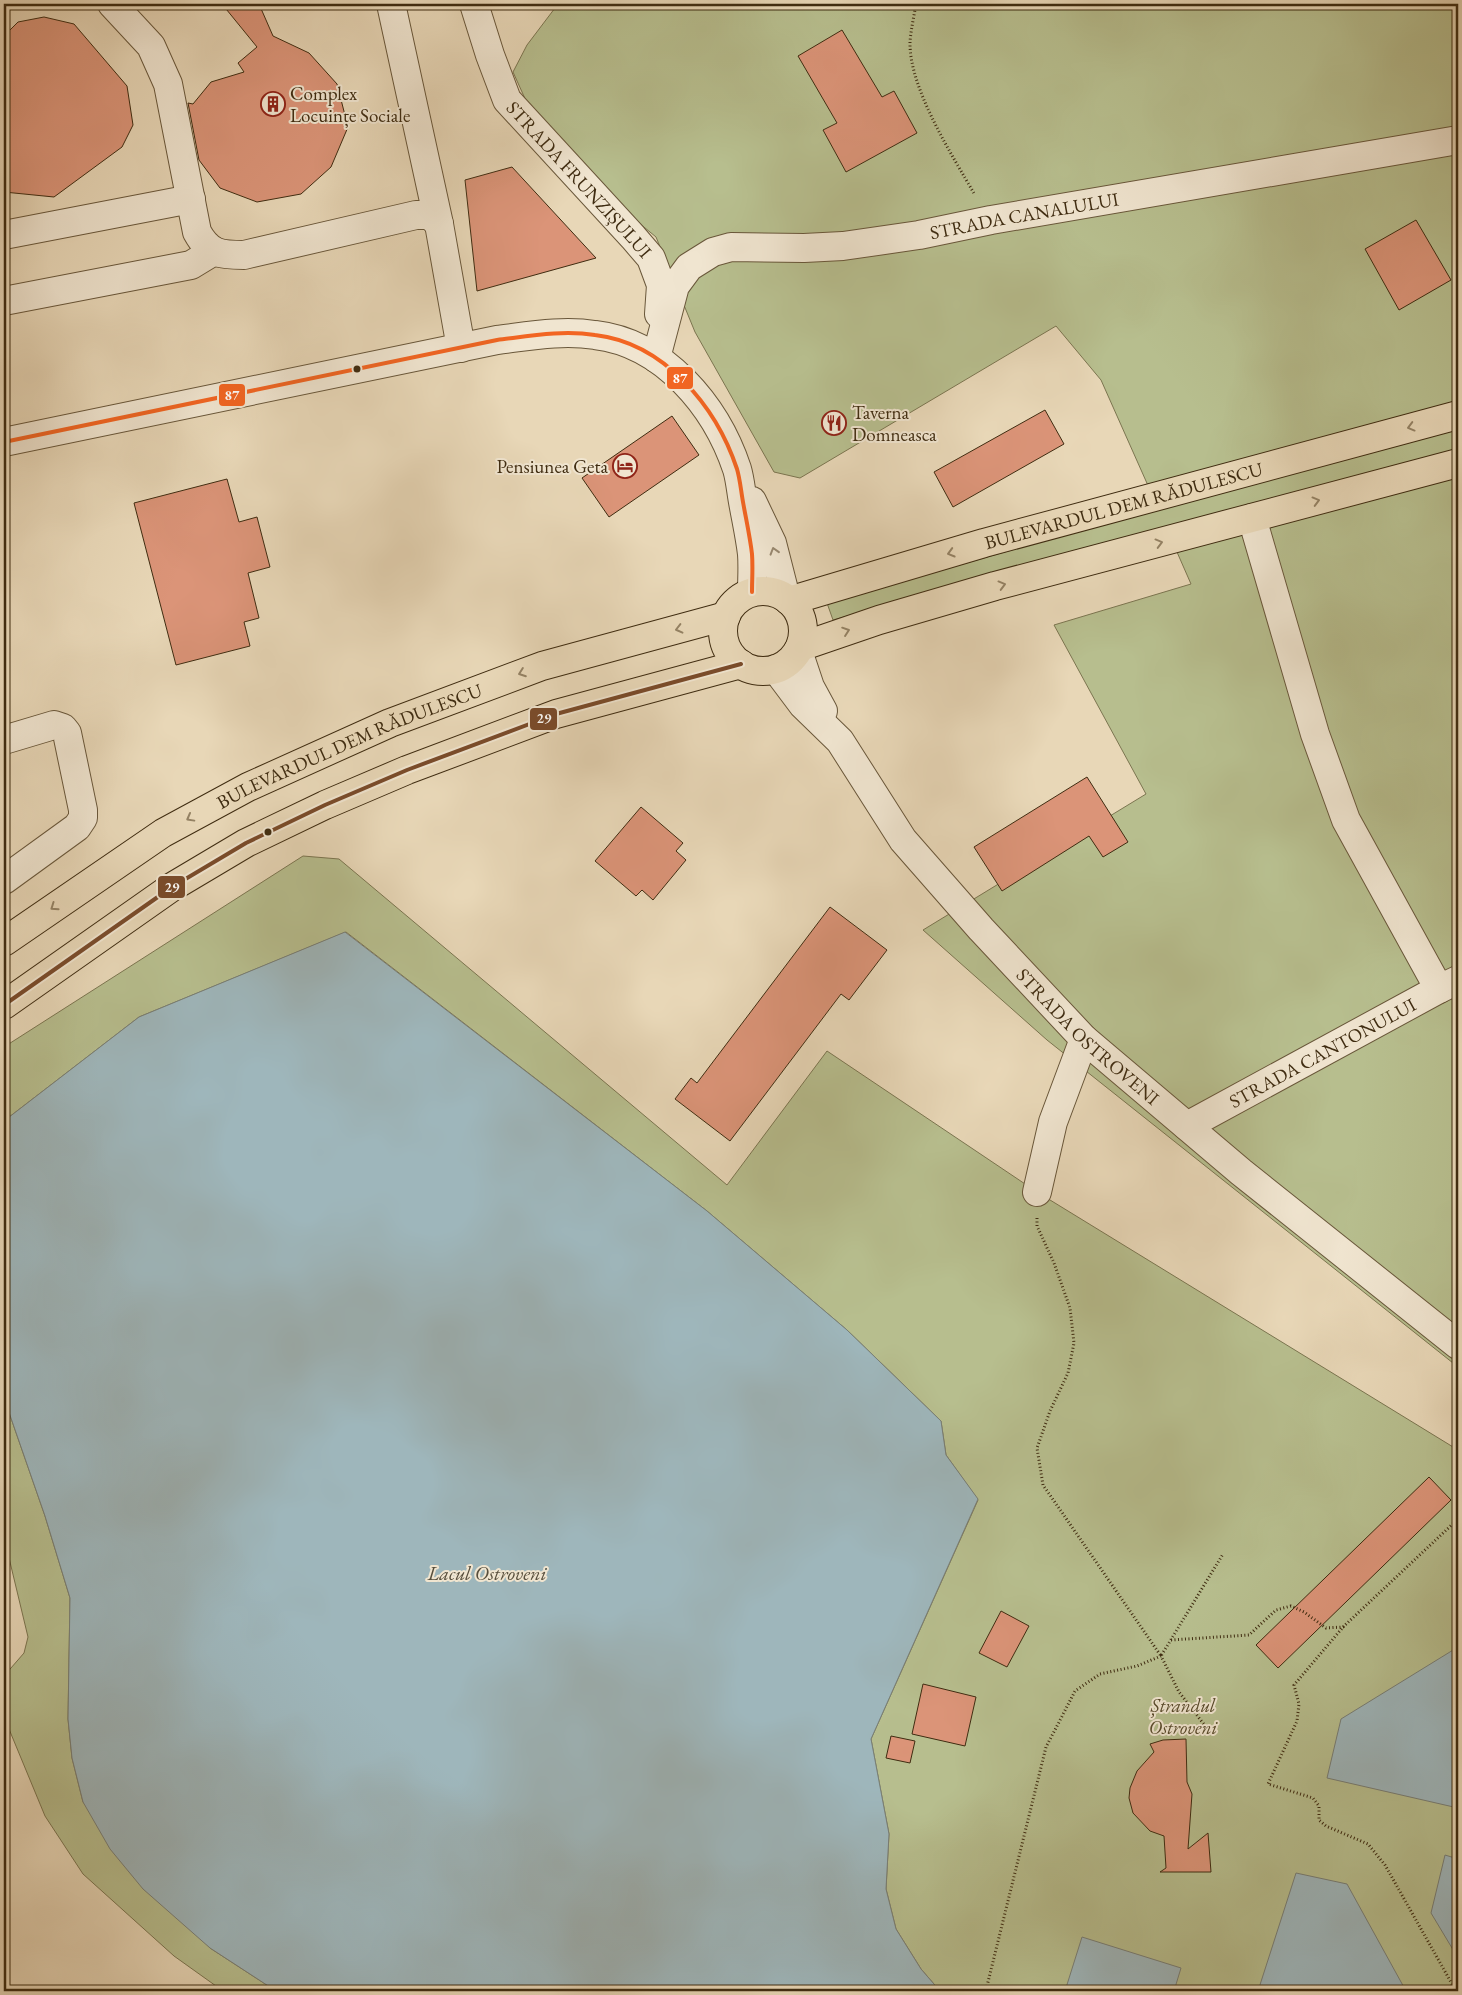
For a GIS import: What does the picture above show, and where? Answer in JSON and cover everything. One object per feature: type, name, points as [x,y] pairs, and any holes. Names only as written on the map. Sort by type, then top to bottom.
[{"type":"main road","name":"BULEVARDUL DEM RĂDULESCU","points":[[788,600],[975,546],[1458,415]]},
{"type":"main road","points":[[799,649],[879,620],[986,589],[1458,463]]},
{"type":"main road","points":[[752,592],[776,593],[788,600],[797,610],[802,622],[803,635],[799,649],[785,665],[776,669],[764,671],[740,664],[732,657],[727,648],[723,627],[726,616],[732,606],[752,592]]},
{"type":"main road","name":"BULEVARDUL DEM RĂDULESCU","points":[[4,942],[163,833],[248,787],[390,723],[533,669],[726,616]]},
{"type":"main road","points":[[4,1005],[172,887],[246,843],[325,806],[407,770],[556,714],[740,664]]},
{"type":"street","points":[[112,4],[151,46],[161,64],[168,84],[198,232],[203,243],[214,252],[226,255],[244,255],[416,215],[430,215],[439,224]]},
{"type":"street","points":[[391,4],[439,224],[461,348]]},
{"type":"street","name":"STRADA FRUNZIȘULUI","points":[[474,4],[507,100],[651,258],[662,285],[656,358]]},
{"type":"street","name":"STRADA CANALULUI","points":[[656,358],[675,286],[689,267],[713,252],[731,247],[804,248],[843,246],[919,235],[991,220],[1458,140]]},
{"type":"street","points":[[4,235],[191,200]]},
{"type":"street","points":[[4,301],[191,265],[214,252]]},
{"type":"street","points":[[4,442],[497,340],[561,333],[596,335],[623,342],[656,358],[683,380],[703,403],[724,437],[737,470],[772,543],[788,600]]},
{"type":"street","points":[[737,470],[752,555],[752,592]]},
{"type":"street","points":[[1252,518],[1315,734],[1346,820],[1401,916],[1449,984]]},
{"type":"street","points":[[799,649],[810,687],[840,741]]},
{"type":"street","name":"STRADA OSTROVENI","points":[[776,669],[803,706],[840,741],[903,840],[981,930],[1084,1038],[1241,1172],[1458,1345]]},
{"type":"street","points":[[4,740],[54,725],[63,728],[68,733],[83,810],[83,818],[77,826],[4,880]]},
{"type":"street","name":"STRADA CANTONULUI","points":[[1187,1126],[1449,984]]},
{"type":"street","points":[[1037,1192],[1053,1122],[1084,1038]]},
{"type":"path","points":[[916,4],[910,42],[914,73],[940,135],[991,220]]},
{"type":"path","points":[[1037,1192],[1037,1226],[1054,1264],[1070,1308],[1074,1343],[1068,1372],[1050,1411],[1038,1448],[1043,1485],[1161,1656],[1179,1692],[1206,1728]]},
{"type":"path","points":[[1456,1991],[1385,1865],[1368,1844],[1326,1826],[1319,1820],[1319,1806],[1313,1798],[1268,1784],[1298,1721],[1298,1704],[1294,1685],[1344,1626],[1458,1519]]},
{"type":"path","points":[[987,1986],[1046,1747],[1076,1690],[1100,1674],[1137,1666],[1161,1656],[1223,1554]]},
{"type":"path","points":[[1170,1640],[1248,1635],[1276,1610],[1291,1606],[1304,1612],[1326,1628],[1344,1626]]},
{"type":"green space","points":[[558,4],[1458,4],[1458,1367],[1047,1040],[923,930],[1146,794],[1054,625],[1191,584],[1166,527],[833,620],[827,603],[1158,508],[1101,380],[1056,326],[800,478],[774,472],[695,332],[656,237],[610,199],[527,103],[513,72],[527,45]]},
{"type":"green space","name":"Ștrandul Ostroveni","points":[[303,856],[339,859],[727,1185],[827,1051],[1037,1192],[1458,1450],[1458,1991],[940,1991],[921,1969],[896,1929],[886,1889],[889,1834],[871,1739],[978,1500],[946,1455],[941,1421],[847,1330],[707,1211],[346,932],[139,1017],[4,1121],[4,1047]]},
{"type":"green space","points":[[4,1398],[45,1516],[70,1598],[68,1719],[72,1758],[83,1802],[210,1948],[276,1991],[223,1991],[174,1956],[83,1874],[45,1816],[4,1717],[4,1676],[24,1653],[28,1637],[4,1537]]},
{"type":"water","name":"Lacul Ostroveni","points":[[345,932],[707,1211],[847,1330],[941,1421],[946,1455],[978,1499],[871,1739],[889,1834],[886,1889],[896,1929],[921,1969],[940,1991],[276,1991],[210,1948],[143,1889],[110,1849],[83,1802],[72,1758],[68,1719],[70,1598],[45,1516],[4,1398],[4,1121],[139,1017]]},
{"type":"water","points":[[1458,1647],[1458,1808],[1327,1778],[1341,1719]]},
{"type":"water","points":[[1445,1855],[1458,1859],[1458,1958],[1431,1913]]},
{"type":"water","points":[[1296,1873],[1347,1884],[1406,1991],[1258,1991]]},
{"type":"water","points":[[1082,1937],[1181,1968],[1174,1991],[1065,1991]]},
{"type":"building","name":"Complex Locuințe Sociale","points":[[222,4],[259,4],[273,36],[309,53],[337,84],[348,127],[331,167],[301,194],[257,202],[220,188],[199,160],[188,103],[193,104],[211,82],[244,72],[238,63],[257,47]]},
{"type":"building","points":[[44,17],[74,24],[127,86],[133,125],[122,147],[54,197],[4,192],[4,36],[18,22]]},
{"type":"building","points":[[842,30],[882,97],[894,91],[917,133],[846,172],[823,130],[837,123],[798,56]]},
{"type":"building","points":[[512,167],[596,258],[477,291],[465,180]]},
{"type":"building","points":[[1416,220],[1451,280],[1399,310],[1365,249]]},
{"type":"building","points":[[1045,410],[1064,444],[953,507],[934,472]]},
{"type":"building","points":[[672,416],[699,455],[609,517],[582,478]]},
{"type":"building","points":[[227,479],[239,522],[257,517],[270,567],[248,573],[259,618],[244,622],[250,646],[176,665],[134,503]]},
{"type":"building","points":[[1087,777],[1128,842],[1103,857],[1089,836],[1002,891],[974,847]]},
{"type":"building","points":[[641,807],[683,843],[676,851],[686,860],[653,900],[642,890],[636,896],[595,861]]},
{"type":"building","points":[[830,907],[887,950],[849,1000],[841,994],[730,1141],[675,1099],[691,1078],[697,1083]]},
{"type":"building","points":[[1429,1477],[1451,1500],[1278,1668],[1256,1645]]},
{"type":"building","points":[[1001,1611],[1029,1626],[1007,1667],[979,1653]]},
{"type":"building","points":[[923,1684],[976,1697],[965,1746],[912,1734]]},
{"type":"building","points":[[891,1736],[915,1741],[910,1763],[886,1758]]},
{"type":"building","points":[[1186,1739],[1187,1782],[1192,1794],[1188,1849],[1208,1833],[1211,1872],[1160,1872],[1166,1868],[1164,1836],[1150,1831],[1133,1813],[1129,1798],[1130,1788],[1137,1771],[1154,1752],[1150,1744],[1163,1740]]},
{"type":"transit line","name":"87","points":[[4,442],[497,340],[558,333],[595,335],[620,340],[643,350],[665,364],[684,381],[701,401],[728,445],[739,477],[752,554],[752,592]]},
{"type":"transit line","name":"29","points":[[4,1005],[172,887],[246,843],[325,805],[407,770],[556,714],[741,664]]},
{"type":"place","name":"Complex Locuințe Sociale","points":[[273,104]]},
{"type":"place","name":"Taverna Domneasca","points":[[834,423]]},
{"type":"place","name":"Pensiunea Geta","points":[[625,466]]}]
